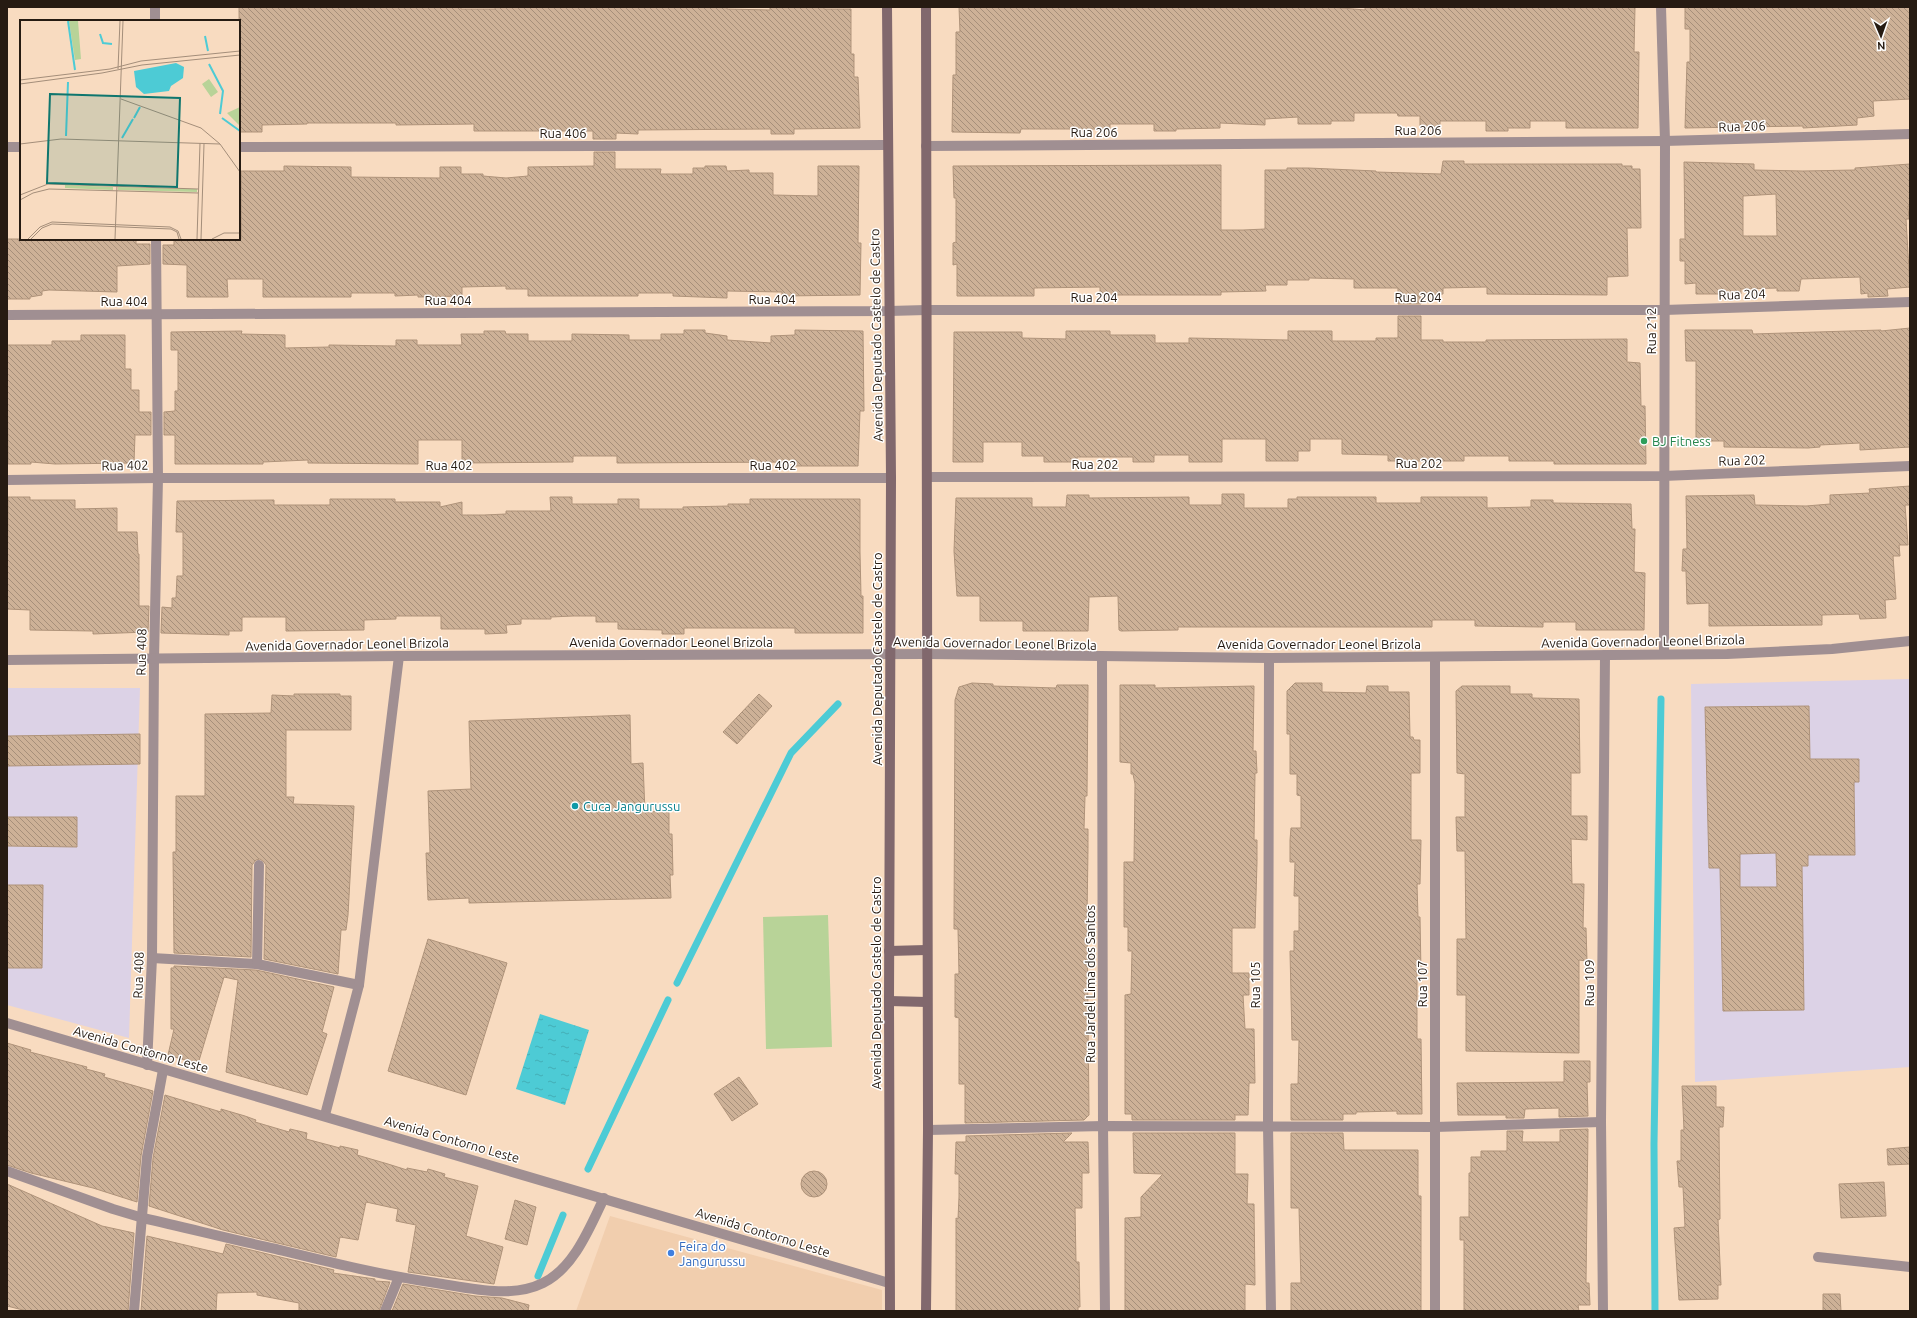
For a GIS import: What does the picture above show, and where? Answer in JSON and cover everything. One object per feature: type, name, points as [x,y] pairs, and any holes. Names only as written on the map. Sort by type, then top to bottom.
[{"type":"main road","name":"Avenida Deputado Castelo de Castro","points":[[887,7],[891,478],[889,951],[890,1311]]},
{"type":"main road","points":[[926,7],[926,950],[928,1130],[926,1311]]},
{"type":"main road","points":[[889,951],[926,950]]},
{"type":"main road","points":[[889,1001],[927,1002]]},
{"type":"street","points":[[155,7],[155,20]]},
{"type":"street","name":"Rua 212","points":[[1661,7],[1665,141],[1663,476],[1664,654]]},
{"type":"street","name":"Rua 206","points":[[926,146],[1665,141],[1910,134]]},
{"type":"street","name":"Rua 406","points":[[240,147],[887,145]]},
{"type":"street","points":[[7,147],[20,148]]},
{"type":"street","name":"Rua 408","points":[[147,1065],[152,958],[154,658],[158,478],[156,240]]},
{"type":"street","name":"Rua 204","points":[[889,311],[1664,310],[1910,302]]},
{"type":"street","name":"Rua 404","points":[[7,315],[889,311]]},
{"type":"street","name":"Rua 202","points":[[927,477],[1663,476],[1910,466]]},
{"type":"street","name":"Rua 402","points":[[7,480],[158,478],[891,478]]},
{"type":"street","name":"Avenida Governador Leonel Brizola","points":[[7,660],[398,656],[890,654],[1269,658],[1434,657],[1664,654],[1832,649],[1910,641]]},
{"type":"street","name":"Rua 109","points":[[1604,1311],[1601,1122],[1605,655]]},
{"type":"street","points":[[325,1116],[359,985],[398,656]]},
{"type":"street","name":"Rua Jardel Lima dos Santos","points":[[1102,657],[1103,1126],[1106,1311]]},
{"type":"street","name":"Rua 107","points":[[1434,657],[1435,1311]]},
{"type":"street","name":"Rua 105","points":[[1269,658],[1268,1126],[1271,1311]]},
{"type":"street","points":[[257,964],[259,865]]},
{"type":"street","points":[[152,958],[257,964],[359,985]]},
{"type":"street","name":"Avenida Contorno Leste","points":[[7,1023],[889,1283]]},
{"type":"street","points":[[134,1311],[147,1157],[163,1070]]},
{"type":"street","points":[[928,1130],[1103,1126],[1435,1127],[1601,1122]]},
{"type":"street","points":[[7,1171],[113,1209],[143,1218],[345,1267],[482,1290],[508,1291],[530,1288],[544,1283],[561,1270],[573,1256],[604,1198]]},
{"type":"street","points":[[1818,1257],[1910,1267]]},
{"type":"street","points":[[385,1311],[399,1277]]},
{"type":"shaded area","points":[[1910,679],[1910,1067],[1695,1082],[1691,684]]},
{"type":"shaded area","points":[[7,688],[140,688],[129,1038],[7,1005]]},
{"type":"shaded area","name":"Feira do Jangurussu","points":[[610,1216],[882,1290],[882,1311],[576,1311]]},
{"type":"green space","points":[[828,915],[832,1047],[766,1049],[763,917]]},
{"type":"water","points":[[540,1014],[589,1030],[565,1105],[516,1089]]},
{"type":"building","points":[[239,7],[461,7],[461,9],[495,9],[495,7],[727,7],[727,9],[770,10],[770,7],[824,7],[824,9],[851,9],[851,54],[854,54],[854,77],[858,77],[860,128],[794,129],[794,134],[771,134],[771,129],[638,130],[638,134],[616,133],[616,139],[593,139],[593,131],[474,131],[474,124],[396,125],[396,123],[307,123],[262,125],[262,132],[240,132]]},
{"type":"building","points":[[959,7],[1331,7],[1365,10],[1365,7],[1635,7],[1634,52],[1639,52],[1638,128],[1566,128],[1566,121],[1530,121],[1530,128],[1508,128],[1508,131],[1486,131],[1486,121],[1440,121],[1440,128],[1420,128],[1420,116],[1398,116],[1397,113],[1354,113],[1354,121],[1331,121],[1331,124],[1298,124],[1298,117],[1265,119],[1265,125],[1220,123],[1220,128],[1176,129],[1176,131],[1154,131],[1154,124],[1110,124],[1110,129],[1021,129],[1020,133],[952,132],[953,75],[956,75],[956,32],[960,32]]},
{"type":"building","points":[[1686,7],[1910,7],[1910,99],[1873,101],[1874,116],[1857,118],[1857,125],[1803,128],[1803,126],[1685,128],[1687,62],[1690,62],[1690,29],[1685,29]]},
{"type":"building","points":[[594,152],[615,152],[615,169],[661,169],[660,174],[693,174],[693,168],[705,168],[705,166],[726,166],[727,171],[749,170],[749,173],[773,173],[773,195],[818,196],[818,166],[859,166],[858,243],[861,243],[860,295],[782,296],[782,292],[727,291],[727,298],[673,296],[673,293],[638,293],[638,296],[528,296],[528,289],[506,289],[506,286],[462,287],[462,296],[418,297],[418,295],[395,296],[395,293],[351,293],[351,297],[263,297],[263,279],[227,279],[228,297],[187,297],[187,265],[163,264],[163,245],[174,245],[174,240],[241,239],[241,171],[284,171],[284,166],[351,167],[351,177],[440,178],[440,167],[461,167],[461,174],[483,174],[483,176],[506,178],[528,176],[528,167],[594,166]]},
{"type":"building","points":[[1443,161],[1464,161],[1464,164],[1622,164],[1622,166],[1632,166],[1632,169],[1640,169],[1641,228],[1627,228],[1628,276],[1607,277],[1607,295],[1487,294],[1487,287],[1443,288],[1443,294],[1420,295],[1421,304],[1398,304],[1398,288],[1354,288],[1354,279],[1309,278],[1309,280],[1287,280],[1287,285],[1265,285],[1266,291],[1221,292],[1221,295],[1100,295],[1100,287],[1034,288],[1034,296],[957,296],[957,264],[953,265],[953,243],[956,242],[956,198],[954,198],[953,166],[1221,165],[1221,230],[1243,230],[1265,229],[1265,170],[1308,168],[1441,174]]},
{"type":"building","points":[[1684,162],[1754,164],[1754,170],[1803,171],[1855,170],[1855,168],[1910,164],[1910,206],[1908,206],[1909,219],[1906,219],[1910,287],[1887,289],[1888,296],[1868,297],[1868,293],[1861,294],[1860,277],[1801,279],[1799,291],[1777,291],[1777,288],[1741,289],[1741,294],[1696,294],[1696,283],[1685,284],[1685,261],[1680,261],[1680,239],[1685,239]],"holes":[[[1776,194],[1777,236],[1743,236],[1743,196]]]},
{"type":"building","points":[[7,239],[136,240],[136,244],[150,244],[150,264],[117,266],[117,292],[49,290],[42,291],[42,295],[30,297],[30,299],[7,299]]},
{"type":"building","points":[[1398,316],[1421,316],[1421,340],[1443,340],[1443,342],[1486,342],[1486,340],[1627,339],[1627,362],[1640,363],[1641,406],[1645,406],[1646,464],[1554,464],[1554,461],[1509,461],[1509,456],[1464,456],[1464,461],[1388,461],[1388,455],[1342,454],[1342,439],[1310,439],[1310,451],[1298,451],[1298,461],[1266,461],[1266,439],[1222,439],[1222,462],[1189,462],[1189,455],[1154,455],[1154,462],[1133,462],[1133,457],[1077,457],[1077,462],[1044,462],[1044,456],[1022,456],[1022,442],[983,442],[983,462],[953,462],[954,332],[1022,332],[1022,338],[1066,339],[1066,331],[1110,331],[1110,335],[1155,335],[1155,343],[1189,343],[1189,338],[1288,340],[1288,331],[1332,331],[1332,341],[1376,341],[1376,338],[1398,338]]},
{"type":"building","points":[[1910,328],[1910,447],[1860,450],[1860,443],[1820,445],[1820,447],[1808,448],[1724,447],[1724,441],[1696,441],[1696,361],[1686,361],[1685,330],[1752,330],[1753,334],[1881,331]]},
{"type":"building","points":[[684,330],[705,330],[705,333],[727,336],[727,340],[771,343],[771,336],[795,335],[795,330],[863,331],[864,411],[860,411],[858,466],[795,466],[795,462],[617,463],[617,456],[573,456],[573,462],[462,463],[462,440],[418,440],[418,464],[308,463],[308,460],[263,462],[263,464],[175,464],[175,435],[164,435],[164,412],[175,411],[175,391],[178,391],[178,350],[171,350],[171,332],[242,331],[241,334],[285,335],[285,348],[329,347],[329,345],[396,346],[396,340],[417,340],[417,345],[462,345],[461,334],[484,334],[484,331],[505,331],[506,334],[528,334],[528,341],[572,341],[572,334],[629,335],[629,340],[661,340],[661,334],[684,334]]},
{"type":"building","points":[[81,335],[125,335],[125,369],[131,369],[131,390],[139,390],[139,412],[151,412],[151,435],[135,435],[134,463],[55,464],[31,462],[31,464],[8,464],[7,345],[52,345],[52,341],[81,341]]},
{"type":"building","points":[[1910,486],[1910,505],[1905,505],[1908,545],[1899,545],[1900,556],[1893,556],[1896,599],[1885,600],[1886,618],[1860,619],[1859,614],[1822,615],[1822,625],[1709,626],[1709,603],[1687,604],[1686,571],[1682,571],[1683,549],[1687,549],[1686,496],[1754,495],[1755,505],[1806,506],[1830,504],[1830,495],[1870,493],[1869,489]]},
{"type":"building","points":[[1222,494],[1244,494],[1244,508],[1288,508],[1288,499],[1297,499],[1297,497],[1376,497],[1376,503],[1421,503],[1421,497],[1487,497],[1487,508],[1531,507],[1531,500],[1553,500],[1553,503],[1631,504],[1632,529],[1635,529],[1634,572],[1645,573],[1644,630],[1576,630],[1576,622],[1543,622],[1543,627],[1475,626],[1475,620],[1432,620],[1432,627],[1178,627],[1178,630],[1121,631],[1119,630],[1118,596],[1089,597],[1088,631],[1023,631],[1023,621],[980,621],[980,596],[957,596],[954,551],[956,498],[1032,498],[1032,507],[1066,507],[1067,495],[1089,495],[1089,498],[1189,497],[1189,505],[1222,505]]},
{"type":"building","points":[[8,497],[30,497],[30,500],[75,500],[75,509],[117,508],[117,532],[137,532],[139,554],[139,606],[149,606],[148,632],[93,634],[93,631],[30,630],[30,610],[7,609]]},
{"type":"building","points":[[550,497],[572,497],[572,504],[618,504],[618,499],[639,499],[639,509],[683,509],[683,507],[728,506],[728,504],[750,504],[750,499],[860,499],[863,633],[795,633],[795,628],[684,628],[684,634],[662,634],[662,630],[618,629],[618,622],[596,622],[596,616],[573,616],[551,617],[551,619],[521,619],[521,624],[506,625],[507,633],[485,634],[485,629],[441,629],[441,616],[396,616],[396,619],[364,620],[364,630],[286,631],[286,617],[242,617],[242,631],[229,631],[229,635],[161,633],[162,607],[172,608],[172,598],[176,598],[177,576],[183,576],[183,532],[176,532],[177,501],[274,500],[274,505],[330,505],[330,499],[395,499],[395,502],[440,502],[440,507],[462,502],[462,515],[484,515],[506,514],[506,511],[551,511]]},
{"type":"building","points":[[972,683],[993,684],[993,686],[1056,688],[1057,685],[1088,685],[1087,796],[1085,796],[1084,829],[1088,829],[1087,917],[1089,1115],[1084,1120],[965,1123],[965,1084],[959,1084],[959,1018],[955,1017],[955,974],[959,974],[958,929],[954,929],[955,700],[959,687]]},
{"type":"building","points":[[1295,683],[1322,683],[1322,692],[1366,693],[1367,686],[1388,686],[1388,692],[1409,692],[1410,737],[1413,737],[1414,740],[1420,740],[1420,773],[1411,773],[1411,840],[1421,840],[1420,884],[1417,884],[1418,917],[1420,917],[1421,973],[1417,973],[1417,1039],[1421,1039],[1422,1114],[1397,1114],[1397,1111],[1356,1112],[1356,1114],[1343,1114],[1343,1120],[1291,1120],[1291,1084],[1298,1084],[1299,1040],[1292,1040],[1290,951],[1294,951],[1294,931],[1299,931],[1299,896],[1294,896],[1295,862],[1290,862],[1290,840],[1291,828],[1301,828],[1301,796],[1297,795],[1297,774],[1290,774],[1290,734],[1287,734],[1287,691]]},
{"type":"building","points":[[1120,685],[1155,685],[1155,688],[1254,686],[1253,751],[1256,751],[1257,773],[1255,773],[1254,840],[1257,840],[1255,928],[1232,928],[1232,973],[1249,973],[1249,995],[1243,995],[1245,1029],[1254,1029],[1255,1083],[1249,1083],[1248,1115],[1235,1115],[1235,1120],[1132,1120],[1132,1114],[1125,1114],[1125,995],[1131,994],[1132,951],[1128,951],[1128,927],[1124,927],[1124,862],[1134,862],[1135,784],[1133,774],[1131,774],[1131,763],[1120,762]]},
{"type":"building","points":[[1462,686],[1510,686],[1510,694],[1532,694],[1532,698],[1579,699],[1580,773],[1571,773],[1571,816],[1587,816],[1587,840],[1571,839],[1572,884],[1584,884],[1583,928],[1586,928],[1587,961],[1579,960],[1579,1053],[1466,1051],[1466,995],[1457,995],[1457,939],[1466,939],[1465,851],[1457,851],[1456,817],[1465,817],[1465,774],[1457,773],[1456,691]]},
{"type":"building","points":[[294,694],[340,694],[340,696],[351,696],[351,730],[286,730],[286,797],[294,797],[293,804],[354,806],[348,915],[346,930],[341,930],[338,974],[264,959],[266,865],[260,859],[256,860],[252,865],[251,957],[174,953],[173,852],[176,852],[176,796],[205,796],[205,714],[271,713],[272,695],[294,696]]},
{"type":"building","points":[[759,694],[772,706],[737,744],[723,732]]},
{"type":"building","points":[[1809,706],[1810,759],[1859,759],[1859,782],[1854,782],[1855,855],[1808,855],[1808,866],[1802,866],[1804,1010],[1723,1011],[1720,868],[1709,868],[1705,707]],"holes":[[[1776,853],[1777,887],[1740,887],[1740,854]]]},
{"type":"building","name":"Cuca Jangurussu","points":[[630,715],[631,764],[643,763],[645,812],[669,811],[669,834],[672,834],[673,875],[670,875],[671,898],[469,903],[469,898],[428,900],[426,853],[430,853],[428,791],[471,789],[469,721]]},
{"type":"building","points":[[140,734],[140,764],[7,766],[7,736]]},
{"type":"building","points":[[7,817],[77,817],[77,847],[7,846]]},
{"type":"building","points":[[7,885],[43,885],[42,968],[7,968]]},
{"type":"building","points":[[428,939],[507,963],[466,1095],[388,1071]]},
{"type":"building","points":[[174,966],[256,970],[334,987],[322,1032],[327,1034],[307,1095],[226,1072],[238,980],[224,977],[198,1064],[168,1055],[174,1029],[171,1029],[171,968],[174,968]]},
{"type":"building","points":[[7,1043],[31,1050],[30,1052],[87,1067],[86,1069],[105,1074],[104,1077],[153,1091],[141,1156],[137,1202],[93,1188],[31,1173],[7,1165]]},
{"type":"building","points":[[1564,1061],[1590,1061],[1590,1082],[1587,1082],[1588,1116],[1559,1117],[1559,1108],[1525,1109],[1524,1118],[1506,1118],[1506,1115],[1458,1115],[1457,1083],[1564,1082]]},
{"type":"building","points":[[739,1077],[758,1104],[732,1121],[714,1094]]},
{"type":"building","points":[[1682,1086],[1716,1086],[1716,1107],[1724,1107],[1723,1127],[1719,1127],[1720,1219],[1718,1220],[1721,1285],[1718,1285],[1718,1299],[1679,1300],[1674,1228],[1685,1227],[1683,1187],[1679,1187],[1677,1161],[1681,1161],[1681,1130],[1684,1130]]},
{"type":"building","points":[[165,1095],[221,1112],[221,1109],[245,1116],[256,1120],[255,1122],[289,1132],[290,1129],[307,1133],[306,1139],[340,1148],[340,1146],[358,1150],[357,1155],[407,1170],[407,1168],[427,1172],[428,1169],[445,1174],[444,1177],[478,1186],[466,1236],[503,1247],[494,1284],[408,1272],[416,1225],[396,1221],[398,1209],[366,1202],[358,1240],[340,1237],[336,1257],[223,1230],[149,1206],[153,1158]]},
{"type":"building","points":[[1588,1129],[1586,1283],[1589,1283],[1590,1305],[1578,1305],[1579,1311],[1464,1311],[1464,1240],[1460,1240],[1460,1217],[1469,1217],[1469,1173],[1471,1173],[1471,1157],[1481,1157],[1481,1151],[1507,1151],[1507,1131],[1523,1131],[1522,1142],[1560,1142],[1560,1130]]},
{"type":"building","points":[[1072,1133],[1063,1142],[1088,1142],[1089,1173],[1082,1173],[1082,1208],[1075,1208],[1076,1262],[1079,1262],[1080,1307],[1078,1307],[1078,1311],[956,1311],[956,1218],[958,1219],[959,1174],[955,1174],[956,1142],[966,1142],[966,1136]]},
{"type":"building","points":[[1133,1133],[1235,1133],[1235,1174],[1248,1174],[1247,1204],[1254,1204],[1255,1285],[1245,1284],[1245,1311],[1125,1311],[1125,1218],[1141,1217],[1141,1197],[1163,1174],[1134,1173]]},
{"type":"building","points":[[1291,1133],[1343,1133],[1344,1150],[1418,1150],[1418,1196],[1421,1196],[1421,1311],[1291,1311],[1291,1283],[1301,1283],[1299,1208],[1291,1208]]},
{"type":"building","points":[[1910,1147],[1910,1164],[1888,1165],[1887,1149]]},
{"type":"building","points":[[814,1171],[823,1175],[827,1184],[823,1193],[814,1197],[805,1193],[801,1184],[805,1175]]},
{"type":"building","points":[[1884,1182],[1886,1216],[1841,1218],[1839,1184]]},
{"type":"building","points":[[7,1184],[102,1226],[134,1233],[128,1311],[27,1311],[7,1306]]},
{"type":"building","points":[[515,1200],[536,1207],[527,1245],[505,1239]]},
{"type":"building","points":[[147,1236],[223,1254],[226,1244],[334,1270],[333,1273],[375,1279],[375,1281],[390,1282],[379,1311],[299,1311],[299,1303],[257,1295],[257,1292],[217,1293],[216,1311],[141,1311]]},
{"type":"building","points":[[403,1284],[475,1296],[502,1298],[529,1305],[528,1311],[392,1311]]},
{"type":"building","points":[[1823,1294],[1840,1294],[1841,1311],[1823,1311]]},
{"type":"waterway","points":[[1655,1311],[1654,1144],[1661,699]]},
{"type":"waterway","points":[[677,983],[791,753],[838,704]]},
{"type":"waterway","points":[[588,1169],[668,1000]]},
{"type":"waterway","points":[[538,1276],[563,1215]]},
{"type":"place","name":"BJ Fitness","points":[[1644,441]]},
{"type":"place","name":"Cuca Jangurussu","points":[[575,806]]},
{"type":"place","name":"Feira do Jangurussu","points":[[671,1253]]}]
